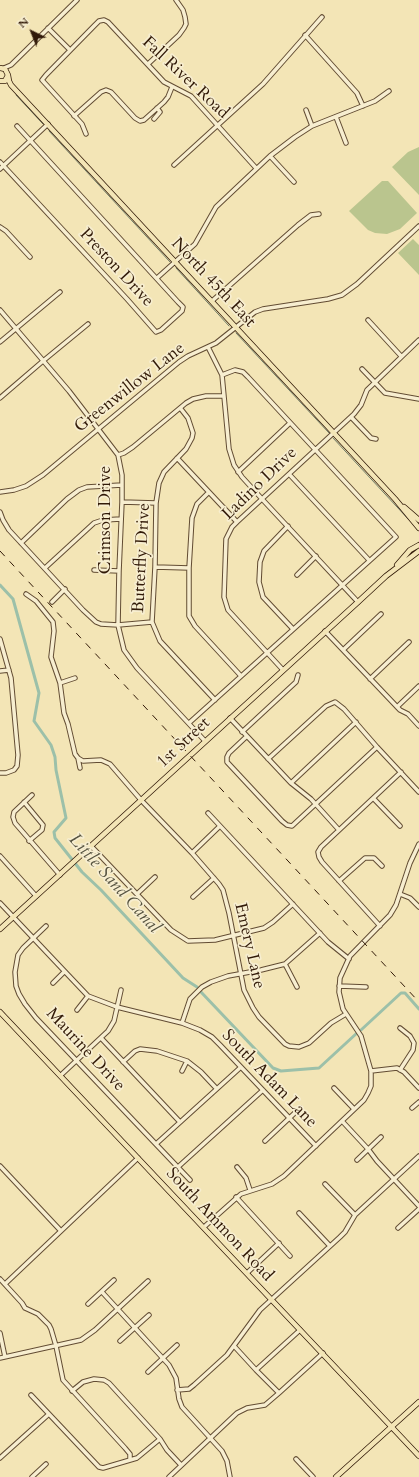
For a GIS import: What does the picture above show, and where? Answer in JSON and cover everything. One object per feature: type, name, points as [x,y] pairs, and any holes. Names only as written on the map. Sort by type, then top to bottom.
[{"type":"main road","points":[[1,68],[8,74],[7,79],[2,81]]},
{"type":"main road","name":"North 45th East","points":[[8,74],[9,81],[12,85],[395,499],[419,528]]},
{"type":"main road","name":"North 45th East","points":[[2,81],[12,85]]},
{"type":"main road","name":"North 45th East","points":[[395,499],[419,520]]},
{"type":"main road","points":[[386,576],[406,554],[419,545]]},
{"type":"main road","points":[[386,576],[419,551]]},
{"type":"main road","name":"1st Street","points":[[0,929],[386,576]]},
{"type":"main road","name":"South Ammon Road","points":[[0,1012],[419,1456]]},
{"type":"main road","points":[[338,1476],[419,1402]]},
{"type":"street","points":[[8,74],[11,65],[77,0]]},
{"type":"street","points":[[148,64],[180,35],[186,24],[183,10],[176,0]]},
{"type":"street","points":[[174,165],[268,78],[322,17]]},
{"type":"street","name":"Fall River Road","points":[[74,116],[42,80],[70,50],[99,22],[104,20],[108,22],[164,82],[191,96],[256,168]]},
{"type":"street","points":[[48,28],[70,50]]},
{"type":"street","points":[[305,35],[357,93],[363,106]]},
{"type":"street","points":[[1,68],[11,65]]},
{"type":"street","points":[[86,134],[82,124],[74,116],[101,92],[106,90],[111,92],[135,118],[140,121],[144,120],[168,97],[172,87]]},
{"type":"street","points":[[16,126],[157,278],[195,244],[216,207],[270,156],[312,126],[380,99],[389,91]]},
{"type":"street","points":[[154,119],[160,112],[157,108]]},
{"type":"street","points":[[306,110],[312,126]]},
{"type":"street","points":[[336,116],[346,143]]},
{"type":"street","points":[[0,162],[2,168],[48,124]]},
{"type":"street","points":[[270,156],[294,182]]},
{"type":"street","name":"Preston Drive","points":[[2,168],[127,299],[156,332],[161,330],[182,311],[182,307],[157,278]]},
{"type":"street","points":[[212,301],[298,225],[311,215],[319,214]]},
{"type":"street","name":"Greenwillow Lane","points":[[0,492],[20,488],[34,481],[179,362],[225,337],[248,316],[263,309],[328,299],[342,295],[357,284],[419,226]]},
{"type":"street","points":[[0,228],[4,228],[30,257]]},
{"type":"street","points":[[0,342],[60,292]]},
{"type":"street","name":"Crimson Drive","points":[[0,310],[118,455],[122,475],[118,625],[124,650],[131,661],[205,741]]},
{"type":"street","points":[[368,320],[401,356]]},
{"type":"street","points":[[0,398],[88,324]]},
{"type":"street","name":"Ladino Drive","points":[[282,670],[232,615],[225,604],[224,579],[226,539],[232,527],[237,522],[358,410],[365,393],[373,383],[419,340]]},
{"type":"street","points":[[208,347],[222,375],[229,449],[238,472],[358,602]]},
{"type":"street","points":[[362,369],[373,383],[385,393],[419,399]]},
{"type":"street","points":[[189,723],[396,537],[243,372],[235,370],[222,375]]},
{"type":"street","points":[[118,455],[133,447],[186,404],[197,398],[224,396]]},
{"type":"street","name":"Butterfly Drive","points":[[180,409],[188,418],[193,433],[188,445],[164,472],[161,478],[156,503],[152,622],[160,641],[215,700]]},
{"type":"street","points":[[351,417],[371,438],[376,439]]},
{"type":"street","points":[[238,472],[290,423]]},
{"type":"street","points":[[177,458],[208,493],[237,522]]},
{"type":"street","points":[[289,474],[369,560]]},
{"type":"street","points":[[21,543],[67,499],[79,490],[87,487],[122,485]]},
{"type":"street","points":[[208,493],[197,504],[192,518],[188,568],[188,606],[191,620],[241,676]]},
{"type":"street","points":[[122,502],[156,503]]},
{"type":"street","points":[[0,512],[6,525],[21,543],[96,622],[101,624],[118,625],[152,622]]},
{"type":"street","points":[[45,568],[94,523],[103,520],[121,519]]},
{"type":"street","points":[[288,526],[264,551],[260,562],[258,582],[263,597],[293,629]]},
{"type":"street","points":[[297,575],[316,556]]},
{"type":"street","points":[[155,567],[188,568]]},
{"type":"street","points":[[94,570],[119,571]]},
{"type":"street","points":[[52,602],[65,590]]},
{"type":"street","points":[[26,594],[36,601],[53,622],[54,631],[51,657],[60,683],[64,713],[80,768]]},
{"type":"street","points":[[343,650],[381,614]]},
{"type":"street","points":[[325,631],[397,707],[408,714],[419,726]]},
{"type":"street","points":[[0,639],[9,670],[17,735],[18,762],[17,766],[12,772],[0,773]]},
{"type":"street","points":[[370,679],[408,642]]},
{"type":"street","points":[[0,671],[9,670]]},
{"type":"street","points":[[242,732],[296,682],[298,675]]},
{"type":"street","points":[[60,683],[75,678]]},
{"type":"street","points":[[397,707],[419,686]]},
{"type":"street","points":[[268,759],[326,706],[335,702],[344,709],[419,792]]},
{"type":"street","points":[[59,715],[64,713]]},
{"type":"street","points":[[230,718],[246,737],[339,830]]},
{"type":"street","points":[[291,783],[356,722]]},
{"type":"street","points":[[246,737],[229,753],[227,762],[282,822],[292,826],[377,747]]},
{"type":"street","name":"Emery Lane","points":[[78,758],[83,762],[101,760],[110,764],[141,800],[192,853],[223,890],[244,990],[253,1008],[279,1038],[289,1046],[304,1046],[330,1023],[346,1014]]},
{"type":"street","points":[[380,926],[322,862],[318,852],[321,847],[374,799],[401,772]]},
{"type":"street","points":[[32,795],[14,812],[13,817],[16,826],[60,875]]},
{"type":"street","points":[[374,799],[400,826]]},
{"type":"street","points":[[24,802],[43,825],[42,830],[30,841]]},
{"type":"street","points":[[208,814],[333,947],[349,959]]},
{"type":"street","points":[[192,853],[220,826]]},
{"type":"street","points":[[91,846],[171,930],[188,941],[215,940],[264,928],[293,904]]},
{"type":"street","points":[[204,1227],[236,1197],[250,1190],[276,1182],[364,1100],[368,1093],[371,1086],[371,1071],[360,1036],[346,1014],[340,1000],[339,986],[342,972],[355,950],[380,926],[390,915],[396,905],[410,863],[418,847]]},
{"type":"street","points":[[0,856],[36,896]]},
{"type":"street","points":[[339,881],[365,858],[374,858],[382,866]]},
{"type":"street","points":[[137,894],[155,877]]},
{"type":"street","points":[[193,897],[214,878]]},
{"type":"street","points":[[400,894],[410,898],[419,906]]},
{"type":"street","name":"South Adam Lane","points":[[0,903],[88,996],[117,1007],[182,1023],[200,1030],[212,1037],[316,1146]]},
{"type":"street","name":"Maurine Drive","points":[[46,926],[32,938],[18,956],[15,972],[16,986],[19,994],[36,1018],[190,1180]]},
{"type":"street","points":[[182,1023],[190,1000],[202,987],[210,982],[285,964],[320,933]]},
{"type":"street","points":[[285,964],[297,987]]},
{"type":"street","points":[[53,983],[64,972]]},
{"type":"street","points":[[339,986],[366,987]]},
{"type":"street","points":[[61,1075],[108,1031],[114,1021],[121,990]]},
{"type":"street","points":[[77,1010],[88,996]]},
{"type":"street","points":[[400,1028],[410,1036],[414,1043],[413,1050],[400,1070]]},
{"type":"street","points":[[101,1038],[180,1122]]},
{"type":"street","points":[[123,1062],[135,1051],[144,1049],[164,1053],[187,1061],[201,1072],[216,1088]]},
{"type":"street","points":[[182,1071],[187,1061]]},
{"type":"street","points":[[156,1144],[241,1066]]},
{"type":"street","points":[[371,1071],[393,1068],[400,1070],[419,1088]]},
{"type":"street","points":[[334,1088],[354,1109]]},
{"type":"street","points":[[178,1167],[263,1090]]},
{"type":"street","points":[[412,1108],[417,1103]]},
{"type":"street","points":[[265,1141],[300,1108]]},
{"type":"street","points":[[342,1121],[419,1207],[398,1228]]},
{"type":"street","points":[[357,1160],[381,1136]]},
{"type":"street","points":[[177,1390],[185,1390],[194,1385],[234,1346],[251,1322],[271,1299],[345,1232],[355,1215],[419,1156]]},
{"type":"street","points":[[4,1284],[138,1158]]},
{"type":"street","points":[[0,1166],[61,1231]]},
{"type":"street","points":[[237,1167],[246,1178],[250,1190]]},
{"type":"street","points":[[325,1184],[355,1215]]},
{"type":"street","points":[[236,1197],[290,1256]]},
{"type":"street","points":[[299,1213],[330,1246]]},
{"type":"street","points":[[247,1273],[279,1244]]},
{"type":"street","points":[[0,1279],[25,1308],[38,1314],[46,1321],[51,1329],[65,1383],[126,1448],[130,1454],[130,1460]]},
{"type":"street","points":[[88,1304],[114,1280]]},
{"type":"street","points":[[0,1358],[74,1342],[89,1335],[148,1281]]},
{"type":"street","points":[[102,1292],[163,1358],[173,1371],[176,1378],[177,1390],[182,1407],[224,1454],[230,1477]]},
{"type":"street","points":[[120,1341],[149,1315]]},
{"type":"street","points":[[256,1370],[300,1330]]},
{"type":"street","points":[[0,1333],[5,1357]]},
{"type":"street","points":[[148,1372],[177,1345]]},
{"type":"street","points":[[234,1346],[279,1393]]},
{"type":"street","points":[[169,1477],[242,1409],[265,1404],[323,1353]]},
{"type":"street","points":[[72,1391],[82,1382],[94,1379],[104,1380],[113,1387],[160,1439],[167,1450],[181,1465]]},
{"type":"street","points":[[31,1395],[99,1467],[103,1468],[141,1456],[160,1439]]},
{"type":"street","points":[[0,1458],[48,1414]]},
{"type":"street","points":[[296,1459],[313,1477]]},
{"type":"street","points":[[32,1477],[46,1464]]},
{"type":"green space","points":[[419,147],[419,195],[392,167],[408,152]]},
{"type":"green space","points":[[382,181],[388,181],[417,213],[400,229],[387,234],[375,233],[368,230],[349,211]]},
{"type":"green space","points":[[413,239],[419,245],[419,275],[398,253]]},
{"type":"waterway","points":[[16,95],[43,124]]},
{"type":"waterway","points":[[49,131],[170,262]]},
{"type":"waterway","points":[[176,268],[229,326]]},
{"type":"waterway","points":[[236,333],[329,433]]},
{"type":"waterway","points":[[333,438],[410,521]]},
{"type":"waterway","name":"Little Sand Canal","points":[[0,585],[13,599],[39,693],[34,721],[51,745],[55,757],[56,770],[66,818],[54,832],[55,838],[82,872],[101,890],[183,978],[197,987]]},
{"type":"waterway","name":"Little Sand Canal","points":[[201,992],[273,1068],[281,1071],[319,1068],[357,1033]]},
{"type":"waterway","name":"Little Sand Canal","points":[[361,1030],[401,993],[405,993],[419,1009]]},
{"type":"railway","points":[[0,551],[419,1002]]}]
